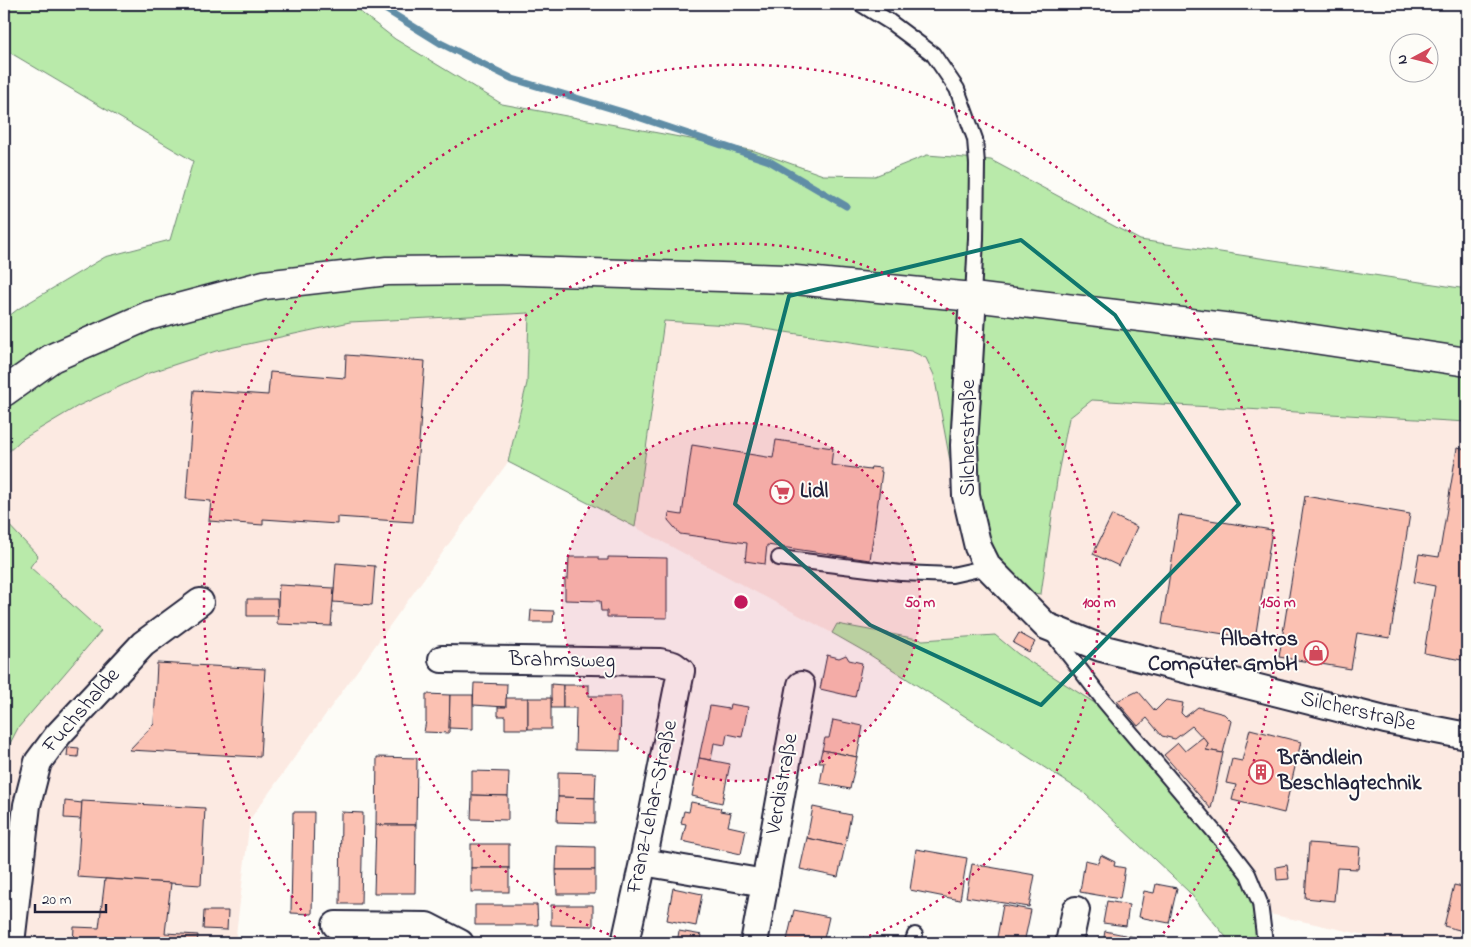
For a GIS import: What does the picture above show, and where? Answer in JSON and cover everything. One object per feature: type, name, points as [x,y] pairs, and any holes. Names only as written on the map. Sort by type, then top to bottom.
[{"type":"main road","points":[[4,392],[52,358],[148,316],[264,285],[388,270],[496,270],[777,278],[973,297],[1274,333],[1467,362]]},
{"type":"street","name":"Silcherstraße","points":[[973,297],[964,445],[966,496],[978,548],[988,566],[1046,626],[1102,648],[1385,720],[1467,736]]},
{"type":"street","name":"Fuchshalde","points":[[11,943],[27,805],[38,762],[58,735],[142,644],[200,602]]},
{"type":"street","name":"Brahmsweg","points":[[442,659],[660,662],[673,665],[681,671]]},
{"type":"street","name":"Franz-Lehar-Straße","points":[[625,943],[681,671]]},
{"type":"street","name":"Verdistraße","points":[[754,943],[801,685]]},
{"type":"street","points":[[643,862],[765,883]]},
{"type":"street","points":[[1069,943],[1076,910]]},
{"type":"street","points":[[336,925],[428,926],[460,943]]},
{"type":"lane","points":[[861,4],[890,22],[933,54],[957,89],[975,139],[977,164],[973,297]]},
{"type":"lane","points":[[779,558],[909,573],[952,575],[988,566]]},
{"type":"lane","points":[[1046,626],[1105,702],[1248,874],[1260,903],[1265,943]]},
{"type":"highlighted area","points":[[1021,240],[1115,315],[1239,504],[1041,705],[870,625],[735,504],[789,296]]},
{"type":"shaded area","points":[[529,313],[527,383],[508,462],[250,819],[235,943],[4,943],[4,456],[21,440],[78,406],[149,373],[216,351],[350,322]]},
{"type":"shaded area","points":[[664,321],[745,326],[911,351],[926,358],[934,374],[968,557],[1058,473],[1069,418],[1092,400],[1467,422],[1467,943],[1401,943],[1256,911],[1018,654],[995,635],[923,640],[838,624],[832,633],[635,527]]},
{"type":"green space","points":[[4,4],[350,4],[395,39],[502,104],[755,151],[823,175],[875,176],[927,155],[991,160],[1140,240],[1467,289],[1467,422],[1092,400],[1069,418],[1058,473],[1041,594],[991,589],[968,557],[934,375],[926,358],[911,351],[745,326],[664,321],[635,527],[508,462],[527,383],[529,313],[350,322],[216,351],[149,373],[78,406],[21,440],[4,456],[4,320],[18,309],[105,257],[170,240],[193,161],[4,49]]},
{"type":"green space","points":[[4,520],[38,556],[30,567],[101,631],[18,728],[4,755]]},
{"type":"green space","points":[[837,624],[923,640],[995,635],[1018,654],[1101,707],[1245,876],[1255,903],[1262,941],[1230,942],[1189,892],[1084,793],[867,653],[832,633]]},
{"type":"building","points":[[346,355],[425,361],[413,522],[337,517],[337,524],[263,519],[263,525],[209,521],[211,501],[186,499],[194,390],[268,395],[270,372],[345,378]]},
{"type":"building","name":"Lidl","points":[[776,440],[833,448],[831,465],[870,470],[871,467],[881,468],[870,560],[767,545],[765,564],[745,561],[747,543],[680,534],[668,520],[669,513],[682,515],[692,445],[773,458]]},
{"type":"building","points":[[1457,448],[1467,450],[1467,661],[1424,653],[1435,586],[1414,582],[1419,554],[1439,557]]},
{"type":"building","points":[[1305,496],[1410,514],[1390,638],[1357,633],[1351,669],[1279,657]]},
{"type":"building","points":[[1112,515],[1137,527],[1119,566],[1093,554]]},
{"type":"building","points":[[1179,515],[1272,530],[1255,639],[1162,624]]},
{"type":"building","points":[[569,557],[598,557],[598,560],[608,560],[608,557],[667,558],[667,618],[607,617],[607,611],[601,611],[600,601],[565,600],[565,579],[568,579]]},
{"type":"building","points":[[336,563],[375,566],[372,605],[333,602]]},
{"type":"building","points":[[279,585],[334,588],[331,626],[277,624]]},
{"type":"building","points":[[247,599],[277,599],[278,616],[247,616]]},
{"type":"building","points":[[531,610],[554,611],[553,622],[530,622]]},
{"type":"building","points":[[1019,633],[1035,642],[1029,652],[1013,643]]},
{"type":"building","points":[[827,655],[839,658],[846,655],[849,660],[862,663],[855,697],[820,689]]},
{"type":"building","points":[[157,663],[265,669],[260,757],[129,750],[154,724]]},
{"type":"building","points":[[474,683],[507,684],[506,707],[473,705]]},
{"type":"building","points":[[551,684],[563,685],[563,708],[551,708]]},
{"type":"building","points":[[563,685],[589,685],[589,696],[621,696],[620,751],[575,750],[576,708],[563,708]]},
{"type":"building","points":[[1138,691],[1155,711],[1166,700],[1183,703],[1181,713],[1185,717],[1198,707],[1224,714],[1231,721],[1223,753],[1206,750],[1208,743],[1192,726],[1175,739],[1162,736],[1147,718],[1138,726],[1117,701]]},
{"type":"building","points":[[426,694],[450,695],[449,733],[424,732]]},
{"type":"building","points":[[450,695],[473,695],[473,729],[449,728]]},
{"type":"building","points":[[506,698],[528,698],[528,729],[505,729],[505,716],[498,716],[498,707],[506,707]]},
{"type":"building","points":[[528,698],[551,698],[551,729],[528,729]]},
{"type":"building","points":[[730,704],[748,707],[742,737],[727,734],[725,745],[714,743],[711,760],[699,758],[710,706],[729,709]]},
{"type":"building","points":[[833,720],[863,726],[857,757],[822,750],[825,738],[829,738]]},
{"type":"building","name":"Brändlein Beschlagtechnik","points":[[1250,729],[1301,742],[1284,813],[1232,800],[1236,785],[1226,783],[1232,759],[1242,761]]},
{"type":"building","points":[[1203,737],[1208,743],[1206,750],[1223,753],[1211,809],[1164,755],[1178,743],[1185,751]]},
{"type":"building","points":[[68,747],[79,748],[78,757],[67,756]]},
{"type":"building","points":[[822,750],[857,757],[850,789],[820,783],[824,762],[819,762]]},
{"type":"building","points":[[377,757],[417,758],[416,825],[376,825]]},
{"type":"building","points":[[699,758],[730,764],[722,803],[692,796]]},
{"type":"building","points":[[472,771],[509,772],[508,796],[472,795]]},
{"type":"building","points":[[558,772],[596,773],[595,798],[558,797]]},
{"type":"building","points":[[472,795],[508,796],[508,820],[471,819]]},
{"type":"building","points":[[558,797],[595,798],[595,823],[557,822]]},
{"type":"building","points":[[65,801],[82,803],[81,819],[64,818]]},
{"type":"building","points":[[82,801],[205,808],[201,885],[77,877]]},
{"type":"building","points":[[691,802],[721,808],[720,811],[731,813],[728,826],[746,830],[741,854],[682,841],[686,824],[681,823],[684,811],[689,812]]},
{"type":"building","points":[[813,807],[851,815],[845,846],[807,838]]},
{"type":"building","points":[[293,812],[314,812],[312,914],[291,913]]},
{"type":"building","points":[[341,812],[363,813],[361,904],[340,904]]},
{"type":"building","points":[[376,825],[416,825],[415,893],[374,893]]},
{"type":"building","points":[[807,838],[845,846],[838,877],[800,869]]},
{"type":"building","points":[[1309,843],[1360,847],[1358,869],[1337,868],[1334,901],[1305,898]]},
{"type":"building","points":[[471,844],[509,844],[509,868],[471,868]]},
{"type":"building","points":[[557,846],[595,847],[595,870],[556,870]]},
{"type":"building","points":[[916,849],[967,858],[960,900],[910,890]]},
{"type":"building","points":[[1101,855],[1115,862],[1114,866],[1125,868],[1120,899],[1080,892],[1085,860],[1098,863]]},
{"type":"building","points":[[972,864],[1035,875],[1029,907],[966,897]]},
{"type":"building","points":[[1287,865],[1289,879],[1277,880],[1276,867]]},
{"type":"building","points":[[471,868],[509,868],[509,892],[471,892]]},
{"type":"building","points":[[556,870],[595,870],[595,894],[557,894]]},
{"type":"building","points":[[105,879],[171,883],[165,933],[198,935],[197,943],[73,943],[74,927],[99,928]]},
{"type":"building","points":[[1156,884],[1177,888],[1169,923],[1139,917],[1144,891],[1154,893]]},
{"type":"building","points":[[1454,885],[1467,888],[1467,932],[1444,926]]},
{"type":"building","points":[[673,888],[702,894],[696,926],[667,920]]},
{"type":"building","points":[[1107,901],[1129,905],[1126,926],[1103,923]]},
{"type":"building","points":[[475,905],[537,905],[538,925],[475,925]]},
{"type":"building","points":[[551,905],[593,905],[593,926],[551,925]]},
{"type":"building","points":[[1003,905],[1031,910],[1024,943],[996,943]]},
{"type":"building","points":[[794,910],[829,917],[823,943],[803,943],[787,940]]},
{"type":"building","points":[[204,911],[228,911],[227,930],[203,929]]},
{"type":"building","points":[[679,931],[702,935],[700,943],[677,943]]},
{"type":"building","points":[[1105,931],[1140,938],[1139,943],[1103,943]]},
{"type":"waterway","points":[[377,4],[440,43],[513,79],[623,112],[769,161],[846,206]]},
{"type":"place","name":"Lidl","points":[[782,492]]},
{"type":"place","name":"Albatros Computer GmbH","points":[[1316,653]]},
{"type":"place","name":"Brändlein Beschlagtechnik","points":[[1261,772]]}]
